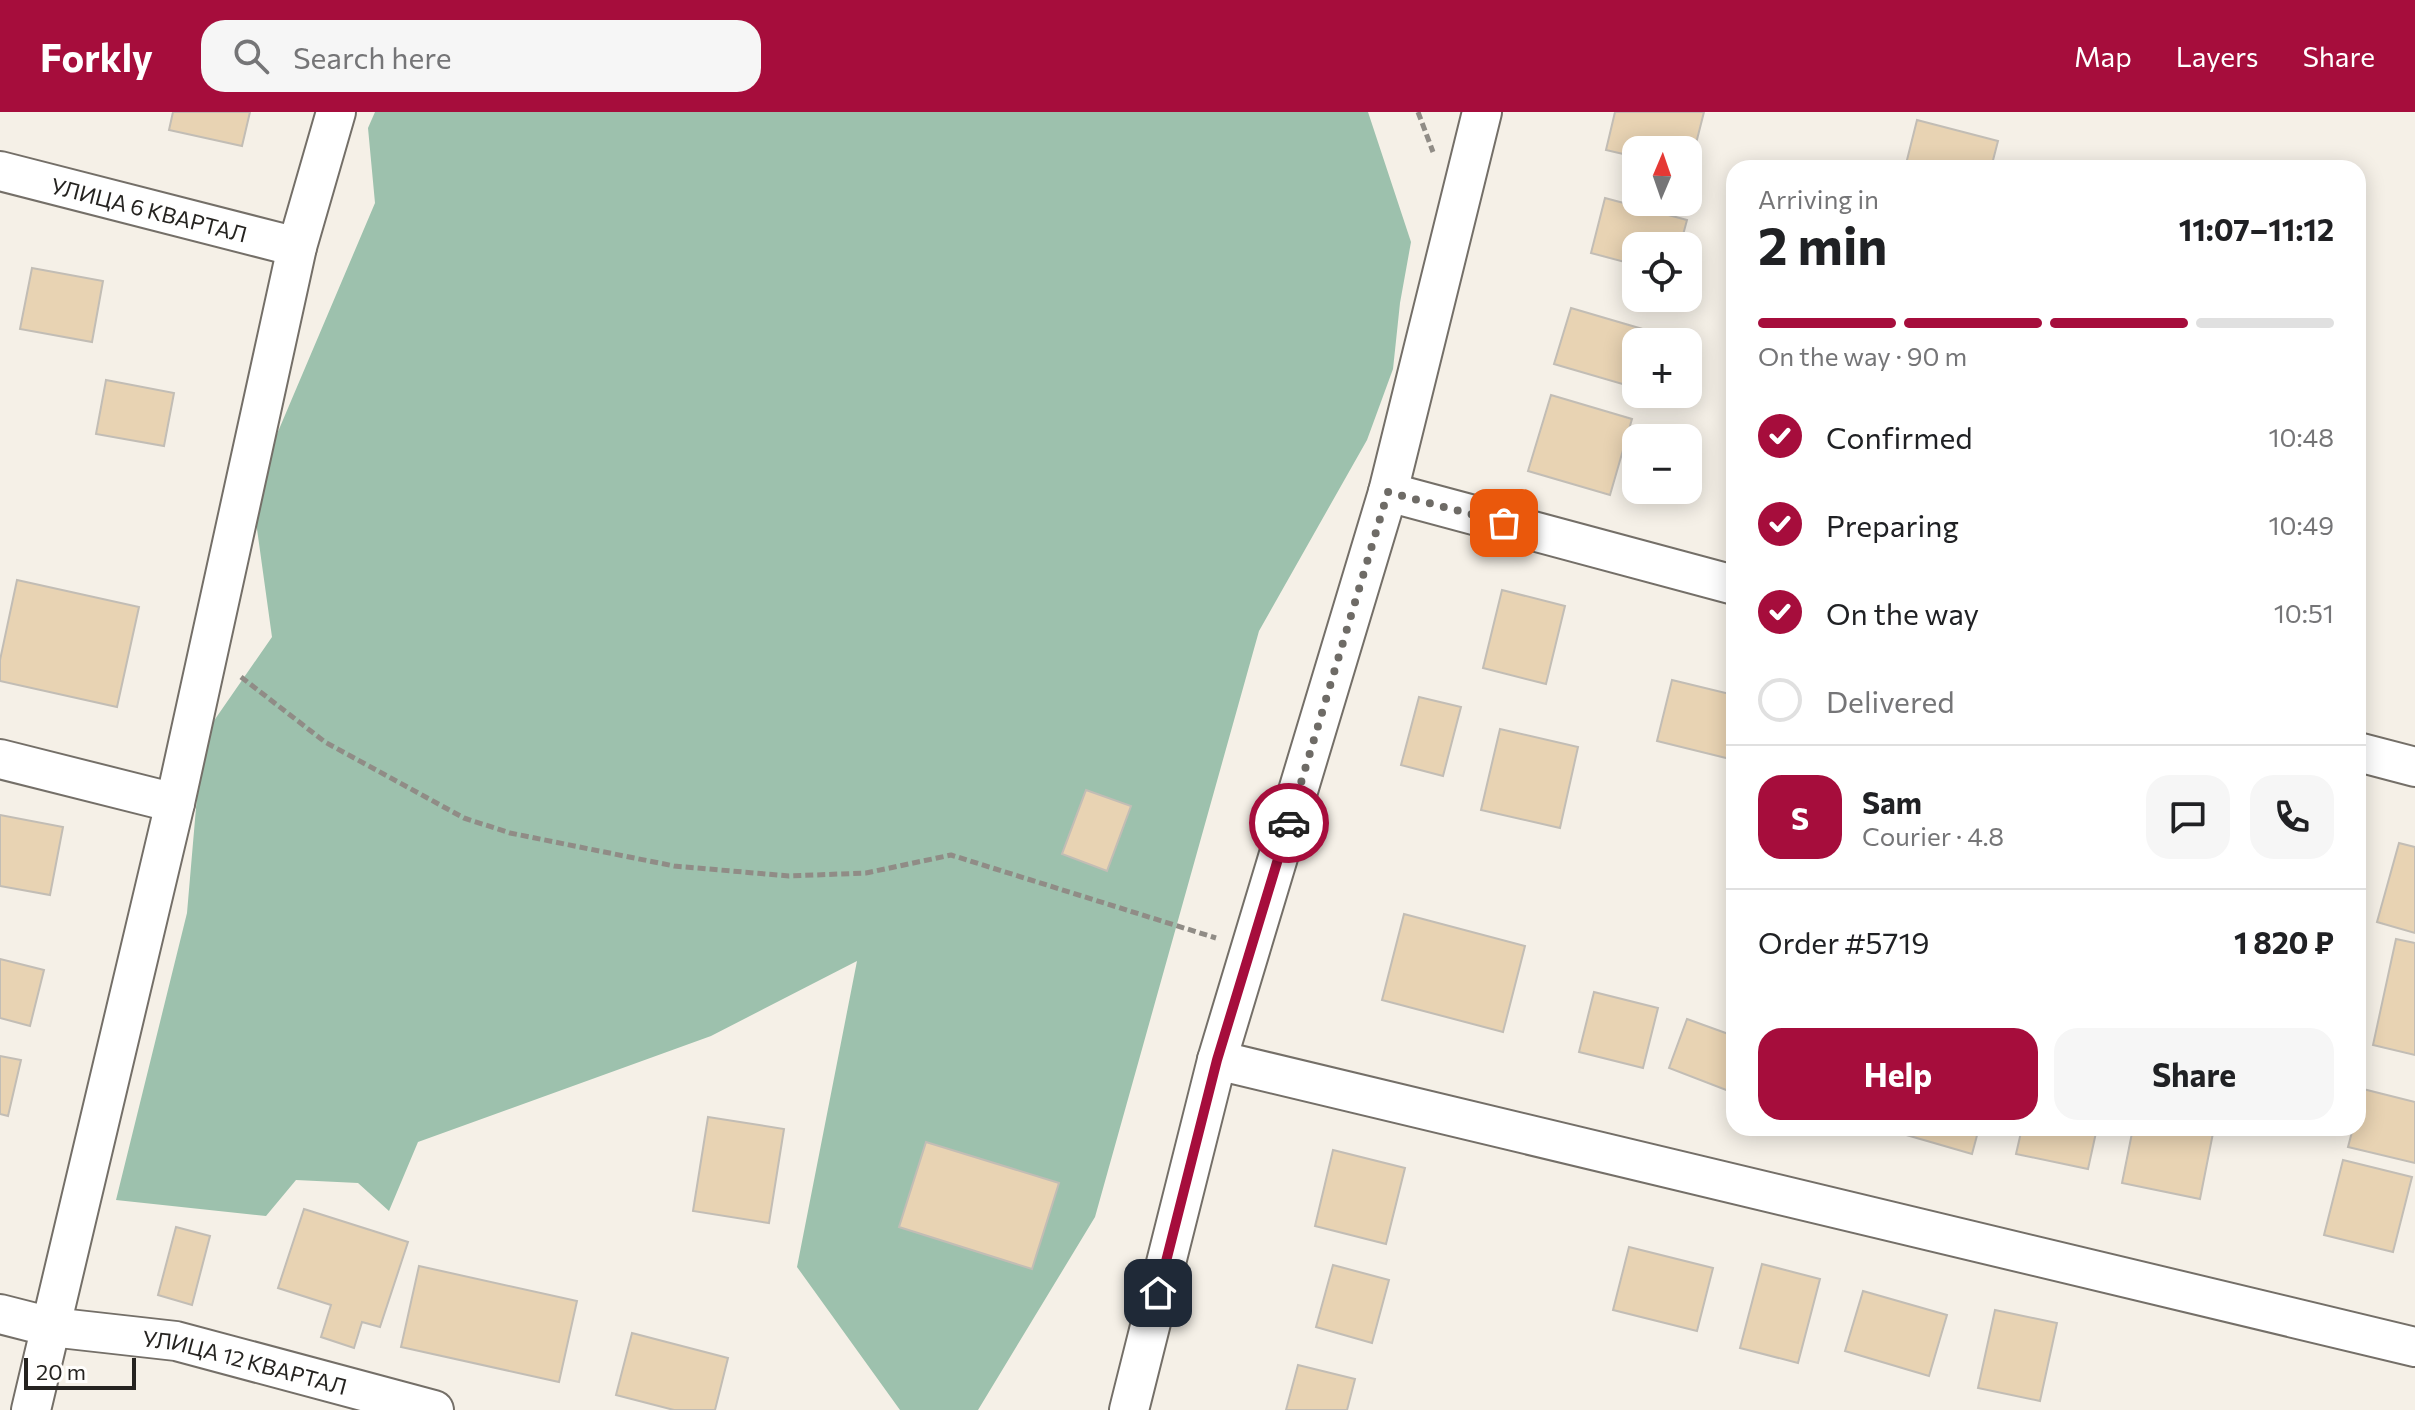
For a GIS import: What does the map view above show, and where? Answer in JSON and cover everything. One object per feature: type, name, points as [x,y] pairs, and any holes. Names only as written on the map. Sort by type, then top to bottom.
[{"type":"street","points":[[31,1410],[175,803],[297,247],[336,112]]},
{"type":"street","points":[[1129,1410],[1217,1060],[1388,492],[1482,112]]},
{"type":"street","name":"УЛИЦА 6 КВАРТАЛ","points":[[0,171],[297,247]]},
{"type":"street","points":[[1388,492],[1726,583]]},
{"type":"street","points":[[2366,754],[2415,767]]},
{"type":"street","points":[[0,759],[175,803]]},
{"type":"street","points":[[1217,1060],[2415,1347]]},
{"type":"street","name":"УЛИЦА 12 КВАРТАЛ","points":[[0,1314],[51,1327],[176,1341],[434,1410]]},
{"type":"path","points":[[209,652],[325,742],[464,818],[510,833],[674,866],[789,876],[866,873],[951,855],[1251,949]]},
{"type":"green space","points":[[375,112],[1368,112],[1411,242],[1393,369],[1367,440],[1259,631],[1095,1217],[978,1410],[900,1410],[797,1267],[857,961],[711,1036],[418,1142],[389,1211],[358,1183],[296,1180],[266,1216],[116,1200],[187,913],[202,738],[272,637],[252,493],[375,203],[368,128]]},
{"type":"building","points":[[173,112],[250,112],[242,146],[169,130]]},
{"type":"building","points":[[1615,112],[1704,112],[1698,136],[1622,136],[1622,154],[1606,150]]},
{"type":"building","points":[[1917,120],[1998,141],[1993,160],[1907,160]]},
{"type":"building","points":[[1605,198],[1622,203],[1622,216],[1672,216],[1687,220],[1684,232],[1622,232],[1622,261],[1591,253]]},
{"type":"building","points":[[32,268],[103,281],[92,342],[20,329]]},
{"type":"building","points":[[1571,308],[1639,328],[1622,328],[1622,384],[1554,364]]},
{"type":"building","points":[[106,380],[174,393],[164,446],[96,434]]},
{"type":"building","points":[[1551,395],[1632,419],[1631,424],[1622,424],[1622,454],[1610,495],[1528,471]]},
{"type":"building","points":[[17,580],[139,607],[117,707],[0,681],[0,660]]},
{"type":"building","points":[[1502,590],[1565,606],[1546,684],[1483,668]]},
{"type":"building","points":[[1672,680],[1726,693],[1726,758],[1657,741]]},
{"type":"building","points":[[1419,697],[1461,707],[1443,776],[1401,765]]},
{"type":"building","points":[[1500,729],[1578,747],[1560,828],[1481,810]]},
{"type":"building","points":[[1086,790],[1131,806],[1107,871],[1062,854]]},
{"type":"building","points":[[0,815],[63,827],[50,895],[0,886]]},
{"type":"building","points":[[2399,843],[2415,847],[2415,933],[2377,922]]},
{"type":"building","points":[[1404,914],[1525,946],[1503,1032],[1382,1000]]},
{"type":"building","points":[[2396,939],[2415,943],[2415,1055],[2373,1045]]},
{"type":"building","points":[[0,959],[44,970],[30,1026],[0,1018]]},
{"type":"building","points":[[1594,992],[1658,1008],[1643,1068],[1579,1052]]},
{"type":"building","points":[[1687,1019],[1726,1033],[1726,1090],[1669,1068]]},
{"type":"building","points":[[0,1056],[21,1060],[8,1116],[0,1114]]},
{"type":"building","points":[[2366,1090],[2415,1102],[2415,1163],[2348,1147],[2351,1136],[2366,1136]]},
{"type":"building","points":[[708,1117],[784,1129],[769,1223],[693,1211]]},
{"type":"building","points":[[1910,1136],[1977,1136],[1972,1154]]},
{"type":"building","points":[[2020,1136],[2095,1136],[2088,1169],[2016,1154]]},
{"type":"building","points":[[2131,1136],[2212,1136],[2200,1199],[2122,1183]]},
{"type":"building","points":[[926,1142],[1059,1183],[1032,1269],[899,1227]]},
{"type":"building","points":[[1333,1150],[1405,1168],[1386,1244],[1315,1226]]},
{"type":"building","points":[[2343,1160],[2412,1177],[2393,1252],[2324,1235]]},
{"type":"building","points":[[304,1209],[408,1242],[380,1327],[362,1322],[354,1348],[321,1337],[331,1305],[278,1288]]},
{"type":"building","points":[[176,1227],[210,1236],[192,1305],[158,1295]]},
{"type":"building","points":[[1629,1247],[1713,1268],[1697,1331],[1613,1310]]},
{"type":"building","points":[[1762,1264],[1820,1279],[1798,1363],[1740,1348]]},
{"type":"building","points":[[1333,1265],[1389,1280],[1372,1343],[1316,1327]]},
{"type":"building","points":[[419,1266],[577,1301],[559,1382],[401,1347]]},
{"type":"building","points":[[1863,1291],[1947,1315],[1929,1376],[1845,1351]]},
{"type":"building","points":[[1995,1310],[2057,1323],[2040,1401],[1978,1388]]},
{"type":"building","points":[[632,1333],[728,1358],[715,1410],[674,1410],[616,1395]]},
{"type":"building","points":[[1298,1365],[1355,1379],[1347,1410],[1286,1410]]},
{"type":"way so far","points":[[1289,823],[1388,492],[1504,523]]},
{"type":"route","points":[[1158,1293],[1217,1060],[1289,823]]}]
